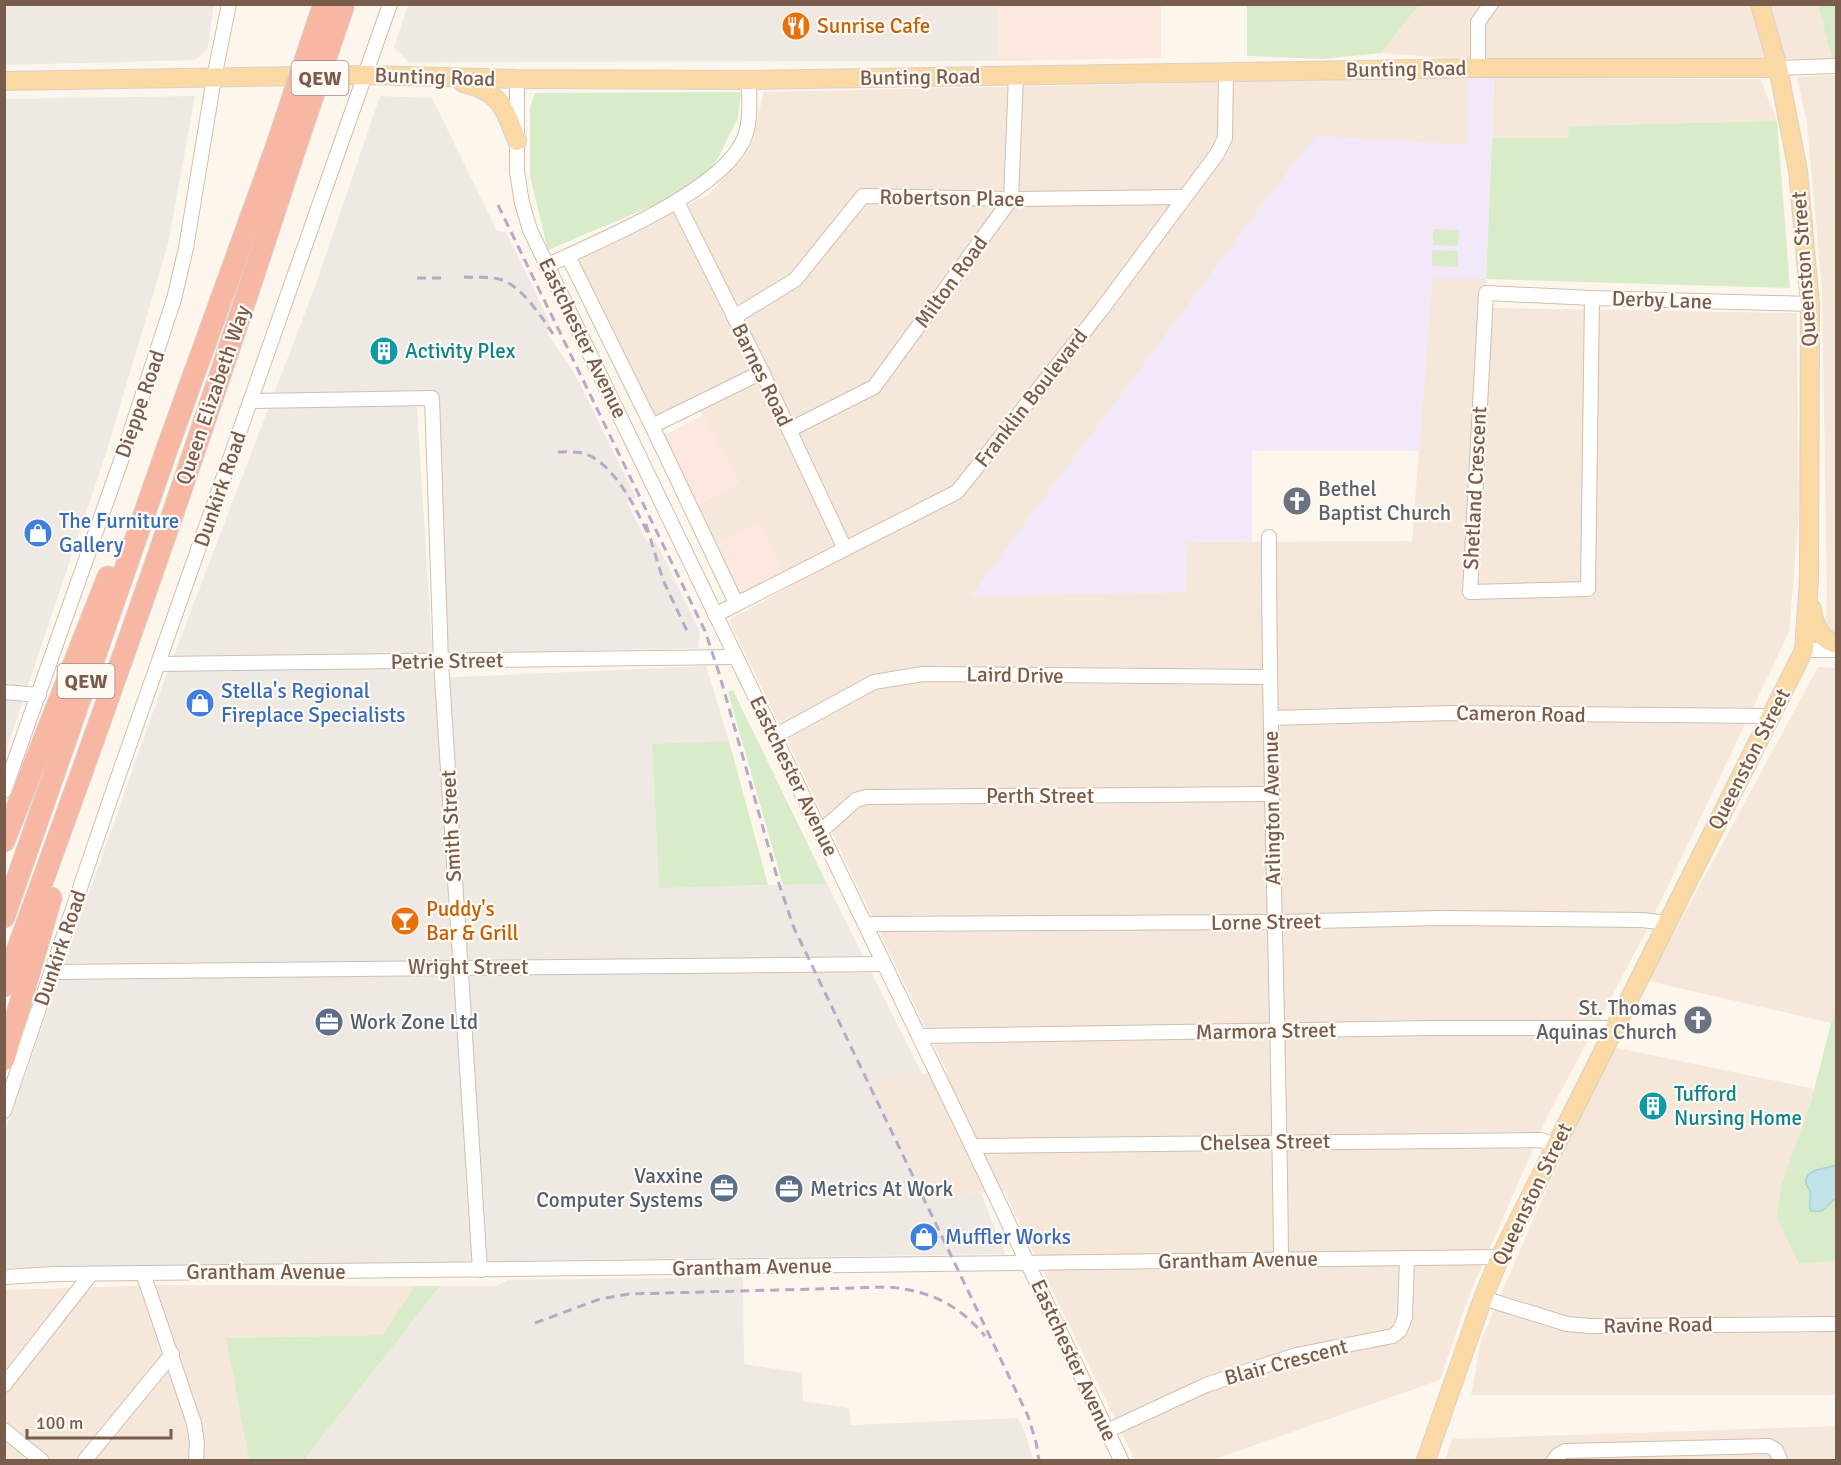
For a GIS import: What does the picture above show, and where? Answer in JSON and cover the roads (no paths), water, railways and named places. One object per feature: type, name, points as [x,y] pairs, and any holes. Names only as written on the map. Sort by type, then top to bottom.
[{"type":"highway","name":"Queen Elizabeth Way","points":[[4,986],[65,821],[219,381],[324,4]]},
{"type":"highway","name":"Queen Elizabeth Way","points":[[4,917],[168,446],[344,4]]},
{"type":"highway","points":[[4,841],[118,553],[168,446]]},
{"type":"highway","points":[[4,1059],[57,874],[65,821]]},
{"type":"main road","name":"Queenston Street","points":[[1426,1461],[1500,1257],[1804,650],[1809,580],[1810,304],[1798,171],[1778,68],[1760,4]]},
{"type":"main road","name":"Bunting Road","points":[[4,81],[366,75],[517,79],[749,80],[1478,68],[1778,68]]},
{"type":"main road","points":[[435,76],[474,86],[496,98],[512,124],[517,141]]},
{"type":"main road","points":[[1809,580],[1813,618],[1825,639],[1836,644]]},
{"type":"street","name":"Dieppe Road","points":[[4,791],[123,455],[174,299],[186,248],[214,78],[229,4]]},
{"type":"street","name":"Dunkirk Road","points":[[4,1111],[111,797],[390,4]]},
{"type":"street","points":[[1478,68],[1478,22],[1491,4]]},
{"type":"street","name":"Bunting Road","points":[[1778,68],[1836,66]]},
{"type":"street","name":"Franklin Boulevard","points":[[715,615],[957,492],[1101,309],[1217,154],[1225,138],[1226,72]]},
{"type":"street","points":[[1011,199],[1016,76]]},
{"type":"street","name":"Eastchester Avenue","points":[[517,79],[517,172],[522,203],[530,230],[866,924],[1121,1461]]},
{"type":"street","points":[[546,266],[677,202],[727,164],[742,143],[749,123],[749,80]]},
{"type":"street","name":"Robertson Place","points":[[734,317],[795,280],[863,196],[1011,199],[1184,197]]},
{"type":"street","name":"Milton Road","points":[[789,430],[874,387],[1011,199]]},
{"type":"street","name":"Barnes Road","points":[[677,202],[762,372],[845,549]]},
{"type":"street","name":"Eastchester Avenue","points":[[568,256],[736,603]]},
{"type":"street","name":"Shetland Crescent","points":[[1514,294],[1485,293],[1470,591],[1588,589],[1592,298]]},
{"type":"street","name":"Derby Lane","points":[[1514,294],[1810,304]]},
{"type":"street","points":[[633,441],[653,428],[762,372]]},
{"type":"street","name":"Smith Street","points":[[250,401],[432,398],[441,661],[480,1270]]},
{"type":"street","name":"Arlington Avenue","points":[[1269,537],[1269,677],[1281,1259]]},
{"type":"street","points":[[1804,650],[1836,650]]},
{"type":"street","name":"Petrie Street","points":[[158,664],[736,657]]},
{"type":"street","name":"Laird Drive","points":[[775,736],[874,682],[923,674],[1269,677]]},
{"type":"street","points":[[4,692],[39,695]]},
{"type":"street","name":"Cameron Road","points":[[1271,718],[1451,713],[1771,716]]},
{"type":"street","name":"Perth Street","points":[[821,831],[856,800],[866,797],[1271,795]]},
{"type":"street","name":"Lorne Street","points":[[866,924],[1274,922],[1440,918],[1642,920],[1666,923]]},
{"type":"street","name":"Wright Street","points":[[52,972],[884,964]]},
{"type":"street","name":"Marmora Street","points":[[919,1036],[1614,1028]]},
{"type":"street","name":"Chelsea Street","points":[[972,1146],[1541,1140],[1556,1145]]},
{"type":"street","name":"Grantham Avenue","points":[[4,1277],[143,1273],[1500,1257]]},
{"type":"street","name":"Blair Crescent","points":[[1107,1431],[1206,1385],[1296,1355],[1393,1336],[1400,1330],[1405,1317],[1407,1258]]},
{"type":"street","points":[[143,1273],[194,1423],[197,1443],[196,1461]]},
{"type":"street","points":[[4,1385],[91,1274]]},
{"type":"street","name":"Ravine Road","points":[[1484,1298],[1575,1325],[1836,1324]]},
{"type":"street","points":[[85,1461],[172,1354]]},
{"type":"street","points":[[4,1430],[41,1461]]},
{"type":"street","points":[[1554,1461],[1558,1455],[1565,1452],[1659,1455],[1769,1446],[1776,1450],[1780,1461]]},
{"type":"water","points":[[1836,1165],[1836,1200],[1833,1200],[1822,1211],[1811,1211],[1810,1190],[1806,1184],[1808,1175]]},
{"type":"railway","points":[[498,205],[705,631],[794,928],[1028,1416],[1039,1460]]},
{"type":"railway","points":[[464,277],[493,278],[509,283],[530,303],[553,334]]},
{"type":"railway","points":[[417,278],[443,278]]},
{"type":"railway","points":[[558,452],[586,454],[606,467],[623,487],[647,532]]},
{"type":"railway","points":[[646,524],[663,580],[688,633]]},
{"type":"railway","points":[[535,1323],[600,1299],[629,1294],[889,1287],[918,1292],[954,1307],[985,1336]]},
{"type":"place","name":"Sunrise Cafe","points":[[796,26]]},
{"type":"place","name":"Activity Plex","points":[[384,351]]},
{"type":"place","name":"Bethel Baptist Church","points":[[1297,501]]},
{"type":"place","name":"The Furniture Gallery","points":[[38,533]]},
{"type":"place","name":"Stella's Regional Fireplace Specialists","points":[[200,703]]},
{"type":"place","name":"Puddy's Bar & Grill","points":[[405,921]]},
{"type":"place","name":"St. Thomas Aquinas Church","points":[[1698,1020]]},
{"type":"place","name":"Work Zone Ltd","points":[[329,1022]]},
{"type":"place","name":"Tufford Nursing Home","points":[[1653,1106]]},
{"type":"place","name":"Vaxxine Computer Systems","points":[[724,1188]]},
{"type":"place","name":"Metrics At Work","points":[[789,1189]]},
{"type":"place","name":"Muffler Works","points":[[924,1237]]}]
